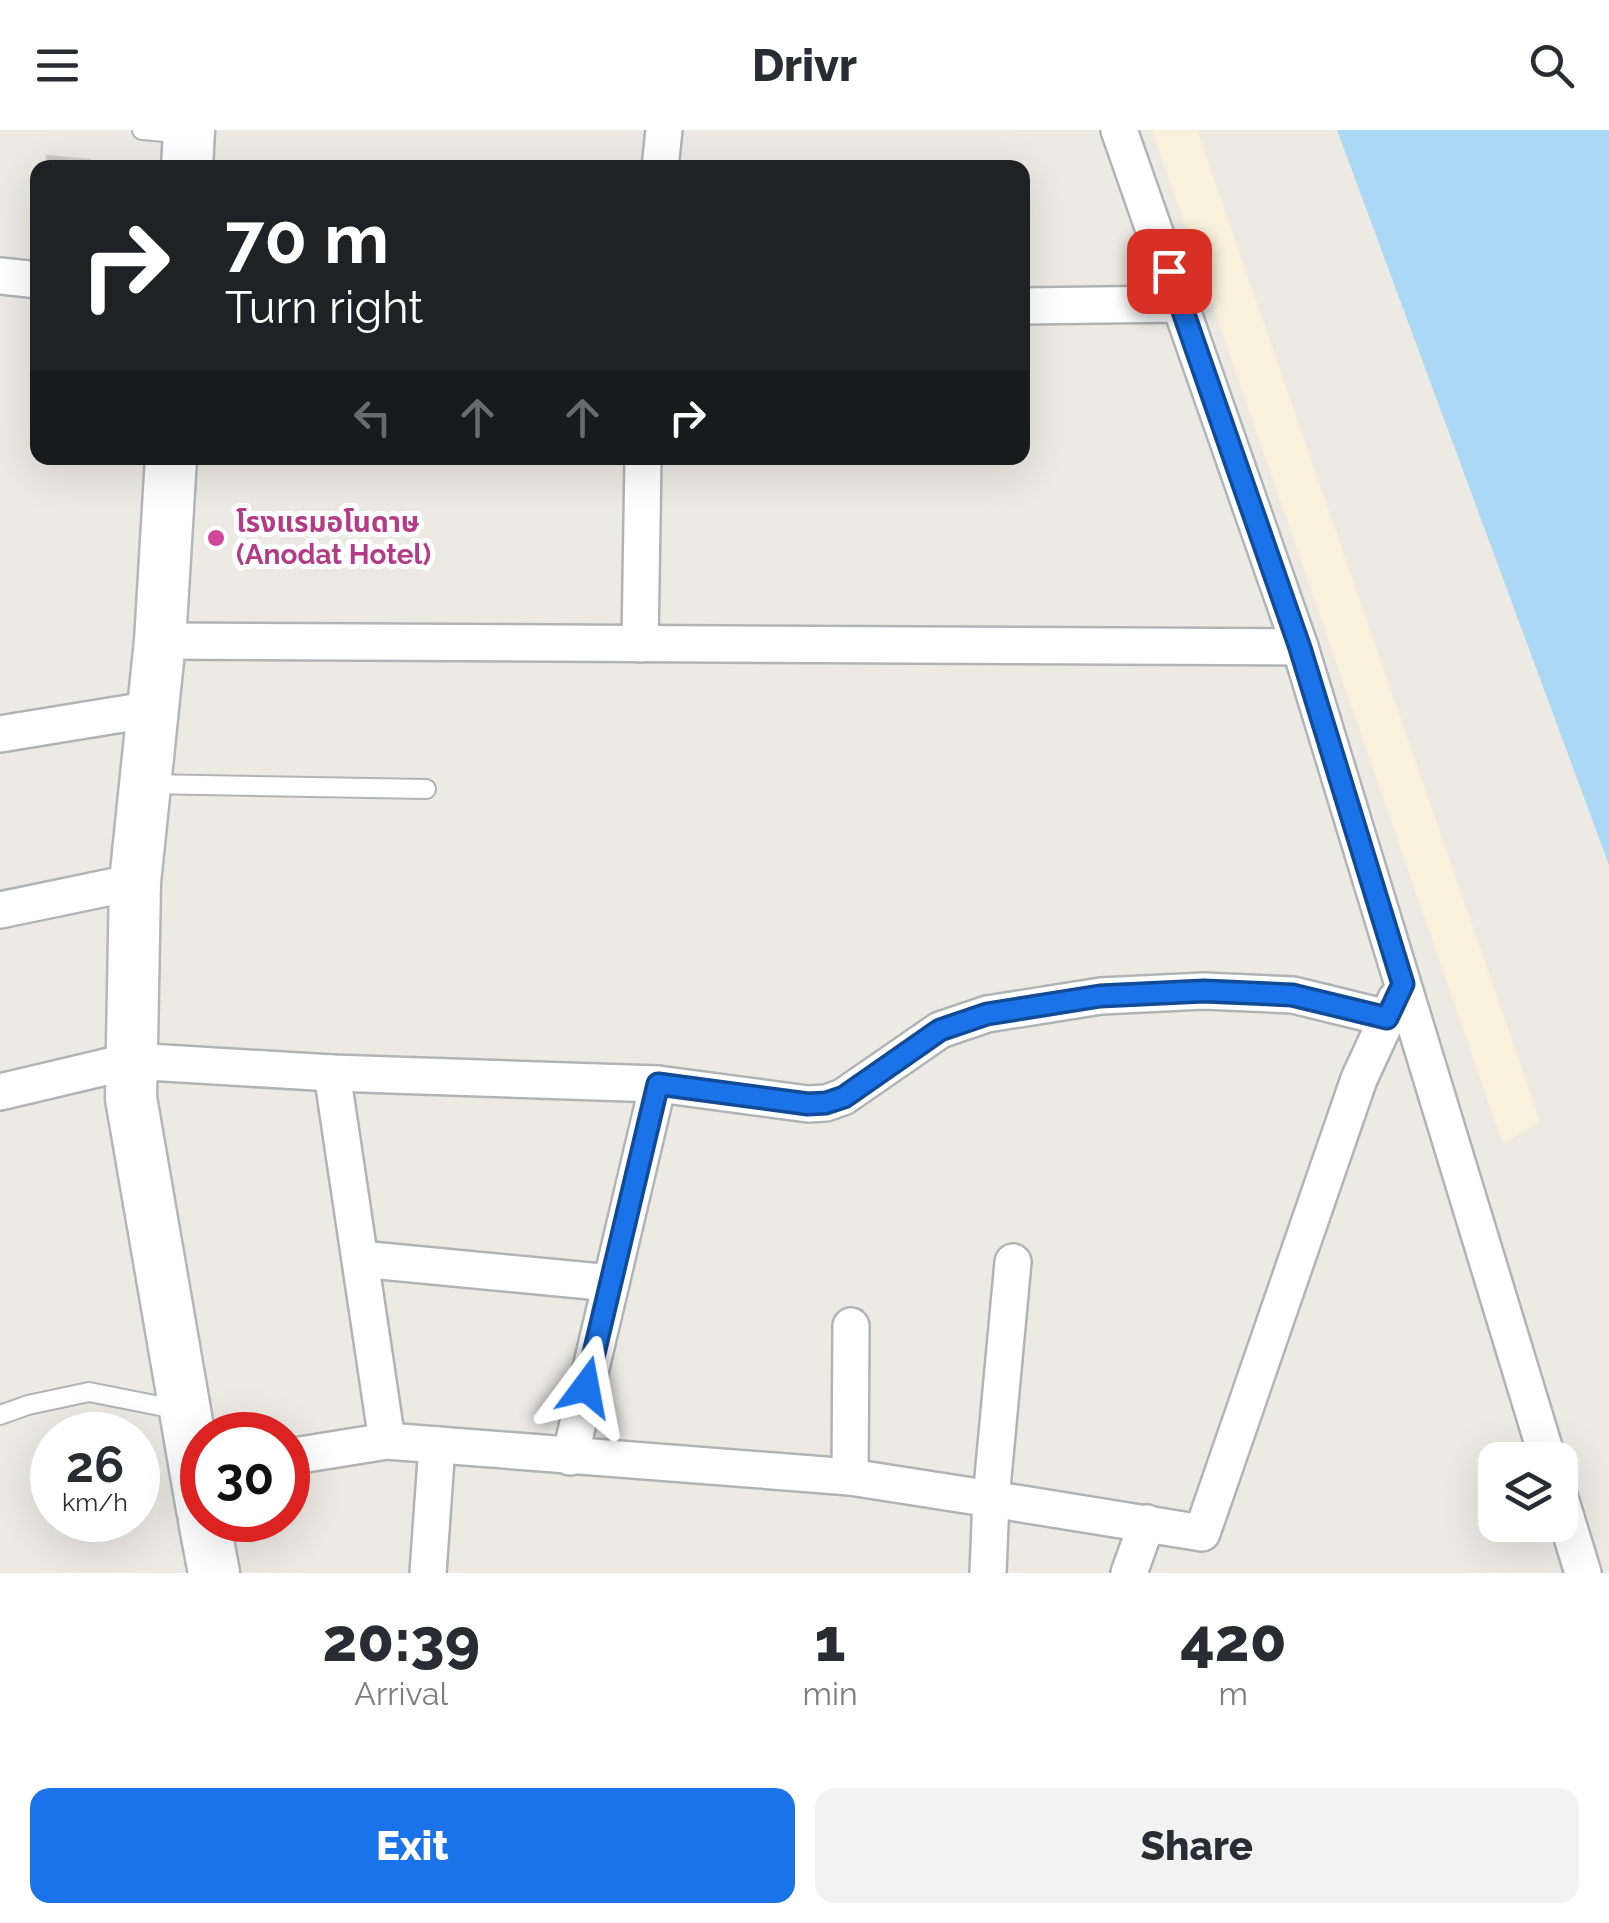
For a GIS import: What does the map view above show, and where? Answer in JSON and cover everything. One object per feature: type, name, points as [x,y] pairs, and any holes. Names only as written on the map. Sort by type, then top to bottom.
[{"type":"main road","points":[[171,465],[160,641],[135,882],[131,1098],[186,1411]]},
{"type":"main road","points":[[208,1542],[214,1573]]},
{"type":"street","points":[[661,160],[664,130]]},
{"type":"street","points":[[1119,130],[1300,648],[1543,1442]]},
{"type":"street","points":[[0,276],[30,279]]},
{"type":"street","points":[[1030,306],[1181,304]]},
{"type":"street","points":[[640,644],[642,465]]},
{"type":"street","points":[[160,641],[1300,648]]},
{"type":"street","points":[[0,734],[153,708]]},
{"type":"street","points":[[0,910],[135,882]]},
{"type":"street","points":[[310,1453],[387,1441],[850,1477],[1202,1533],[1359,1079],[1403,984]]},
{"type":"street","points":[[0,1092],[132,1061],[332,1073],[658,1084],[808,1104],[844,1097],[940,1030],[987,1014],[1100,996],[1204,991],[1292,995],[1387,1018]]},
{"type":"street","points":[[332,1073],[387,1441]]},
{"type":"street","points":[[570,1457],[658,1084]]},
{"type":"street","points":[[360,1259],[611,1282]]},
{"type":"street","points":[[988,1573],[1013,1262]]},
{"type":"street","points":[[850,1326],[850,1477]]},
{"type":"street","points":[[428,1573],[438,1445]]},
{"type":"street","points":[[1130,1573],[1147,1523]]},
{"type":"street","points":[[1573,1542],[1583,1573]]},
{"type":"lane","points":[[146,784],[426,789]]},
{"type":"lane","points":[[0,1415],[89,1392],[186,1411]]},
{"type":"shaded area","points":[[1152,130],[1197,130],[1540,1121],[1503,1144]]},
{"type":"water","points":[[1337,130],[1609,130],[1609,865]]},
{"type":"building","points":[[47,156],[89,160],[47,160]]},
{"type":"place","name":"โรงแรมอโนดาษ (Anodat Hotel)","points":[[216,538]]},
{"type":"route","points":[[586,1387],[658,1084],[808,1104],[826,1103],[844,1097],[940,1030],[987,1014],[1100,996],[1204,991],[1292,995],[1387,1018],[1403,984],[1300,648],[1169,271]]}]
